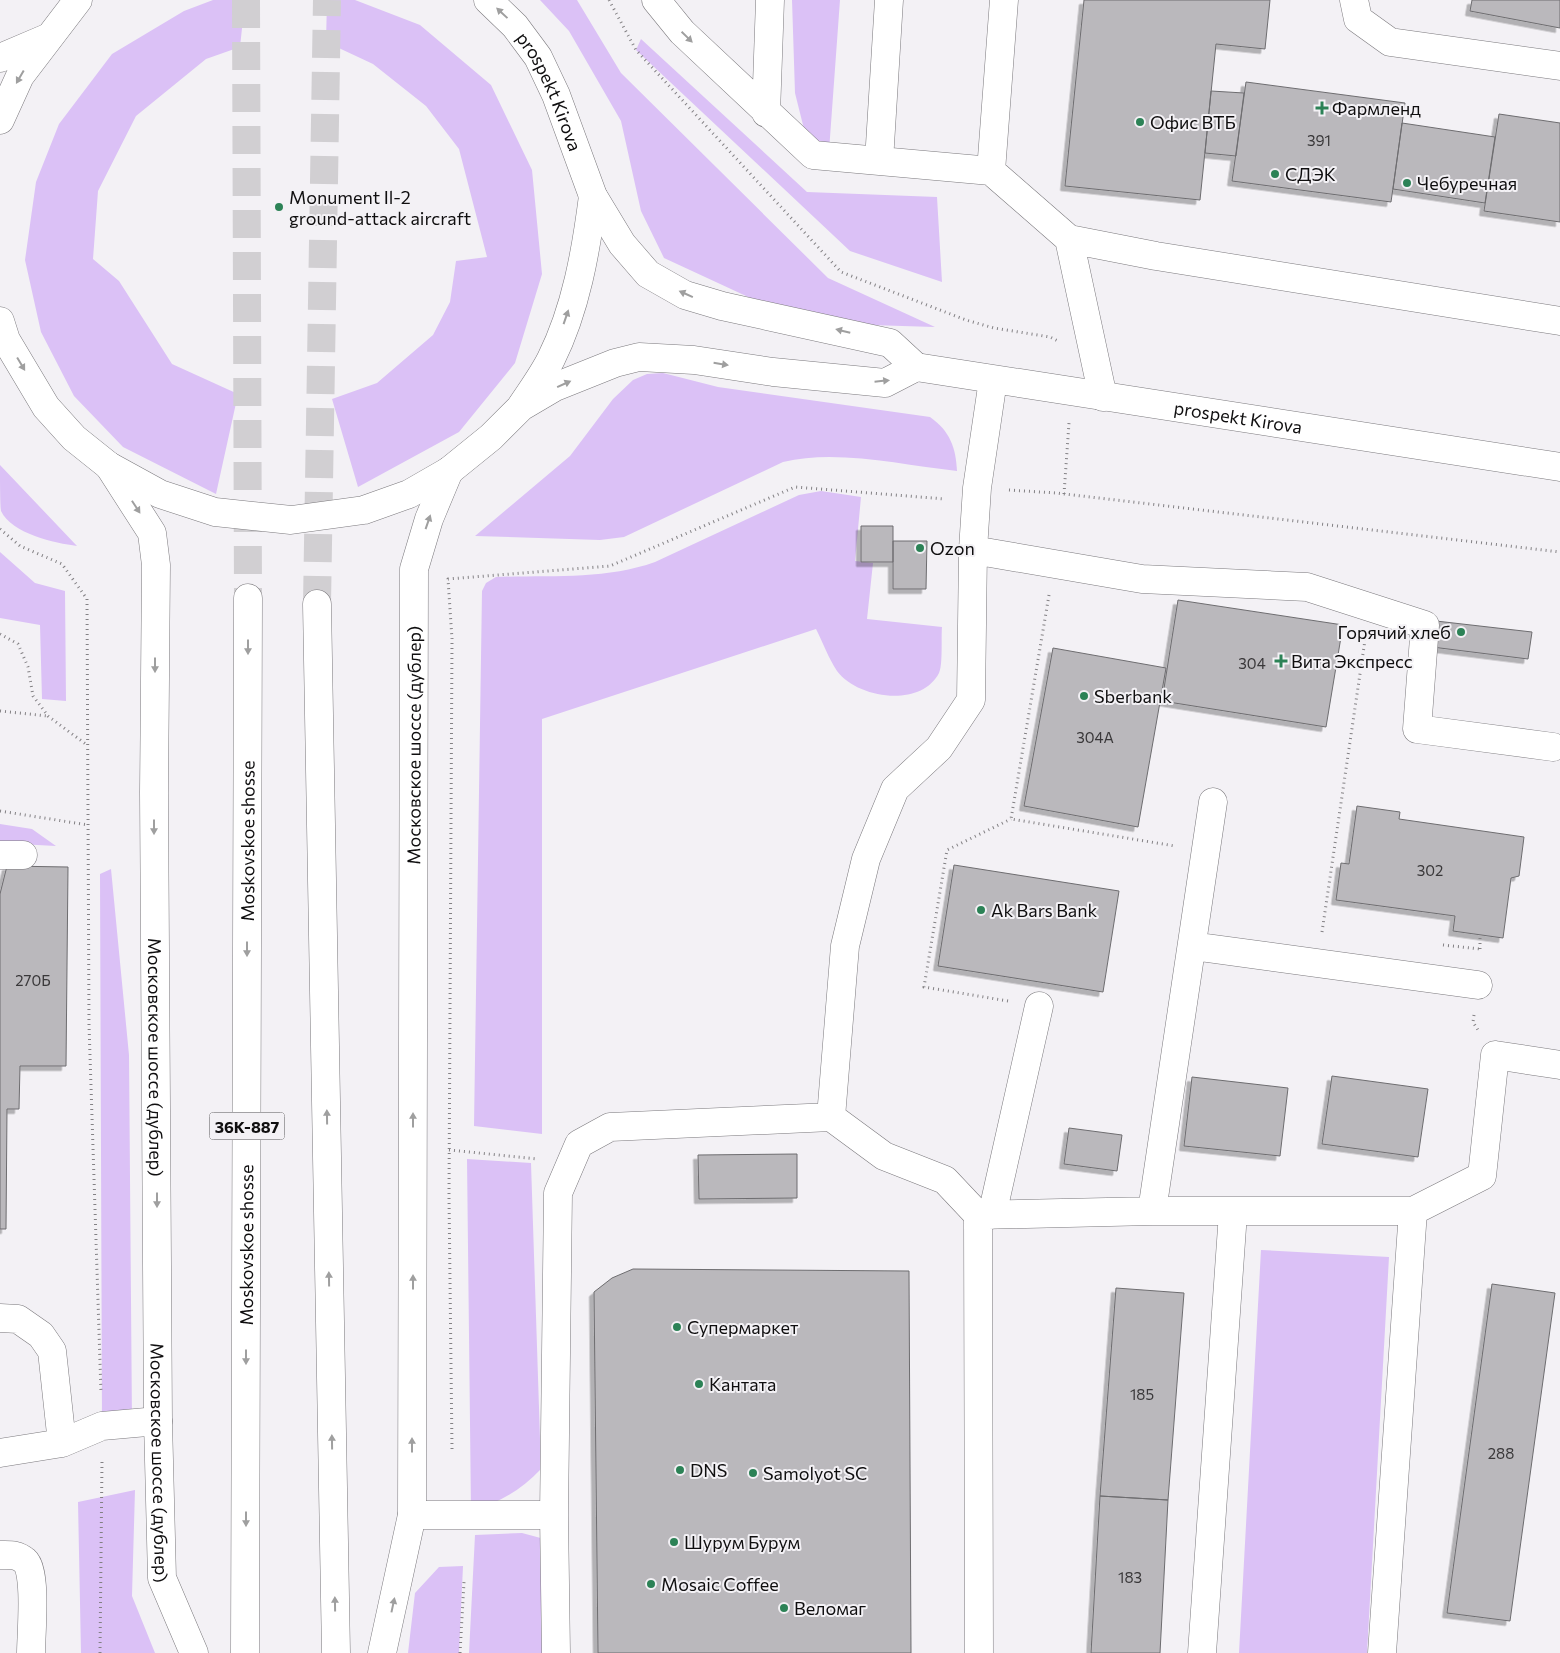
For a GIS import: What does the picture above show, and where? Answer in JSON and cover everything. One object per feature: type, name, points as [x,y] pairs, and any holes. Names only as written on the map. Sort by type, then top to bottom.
[{"type":"main road","points":[[0,120],[20,76],[47,38],[78,0]]},
{"type":"main road","name":"prospekt Kirova","points":[[488,0],[515,26],[538,57],[556,95],[593,196],[622,244],[648,274],[685,295],[754,314],[835,329],[890,343],[916,367],[1560,467]]},
{"type":"main road","points":[[656,0],[682,32],[766,113],[813,155],[991,171],[1069,239],[1156,256],[1560,321]]},
{"type":"main road","points":[[766,113],[770,0]]},
{"type":"main road","points":[[879,161],[889,0]]},
{"type":"main road","points":[[991,171],[1004,0]]},
{"type":"main road","points":[[1354,0],[1358,19],[1390,42],[1560,66]]},
{"type":"main road","points":[[0,58],[47,38]]},
{"type":"main road","points":[[0,320],[6,340],[46,407],[74,438],[109,466],[160,494],[215,512],[291,520],[364,510],[409,494],[449,470],[491,437],[521,407],[551,359],[568,314],[586,255],[593,196]]},
{"type":"main road","points":[[1069,239],[1103,397]]},
{"type":"main road","points":[[521,407],[555,388],[593,371],[639,357],[694,360],[773,372],[885,383],[916,367]]},
{"type":"main road","points":[[831,1117],[845,946],[866,859],[896,789],[938,748],[971,700],[973,550],[977,488],[992,380]]},
{"type":"main road","name":"Московское шоссе (дублер)","points":[[109,466],[152,533],[156,565],[154,793],[158,1421],[162,1578],[194,1653]]},
{"type":"main road","name":"Московское шоссе (дублер)","points":[[382,1653],[412,1515],[414,569],[429,519],[449,470]]},
{"type":"main road","points":[[973,550],[1142,579],[1308,587],[1425,625],[1417,729],[1553,747]]},
{"type":"main road","name":"Moskovskoe shosse","points":[[246,1653],[248,598]]},
{"type":"main road","points":[[318,604],[336,1653]]},
{"type":"main road","points":[[1152,1211],[1213,802]]},
{"type":"main road","points":[[1192,946],[1478,985]]},
{"type":"main road","points":[[979,1653],[985,1215],[1039,1006]]},
{"type":"main road","points":[[556,1653],[554,1515],[558,1193],[578,1144],[610,1128],[831,1117],[884,1156],[945,1180],[985,1215],[1152,1211],[1233,1213],[1413,1211],[1482,1176],[1495,1055],[1560,1065]]},
{"type":"main road","points":[[1382,1653],[1413,1211]]},
{"type":"main road","points":[[1202,1653],[1233,1213]]},
{"type":"main road","points":[[0,1318],[18,1320],[41,1335],[52,1351],[62,1444]]},
{"type":"main road","points":[[0,1453],[62,1444],[102,1426],[158,1421]]},
{"type":"main road","points":[[412,1515],[554,1515]]},
{"type":"main road","points":[[0,1555],[15,1554],[27,1562],[32,1576],[31,1653]]},
{"type":"path","points":[[609,0],[636,50],[841,272],[966,320],[994,328],[1050,337],[1064,344]]},
{"type":"path","points":[[1064,494],[1067,470]]},
{"type":"path","points":[[452,1449],[449,1150],[452,639],[448,579],[610,566],[795,487],[943,500],[977,488],[1064,494],[1560,552]]},
{"type":"path","points":[[0,529],[20,546],[62,564],[87,599],[88,1025],[102,1426],[100,1653]]},
{"type":"path","points":[[1011,819],[1054,564]]},
{"type":"path","points":[[1332,933],[1322,932],[1370,607]]},
{"type":"path","points":[[0,634],[18,644],[28,667],[33,696],[48,716],[87,745]]},
{"type":"path","points":[[0,711],[48,716]]},
{"type":"path","points":[[0,811],[88,824]]},
{"type":"path","points":[[1039,1006],[924,987],[947,850],[1011,819],[1206,851]]},
{"type":"path","points":[[1440,945],[1480,949]]},
{"type":"path","points":[[449,1150],[497,1153],[570,1163]]},
{"type":"path","points":[[460,1653],[464,1582]]},
{"type":"shaded area","points":[[213,0],[245,0],[240,47],[206,59],[136,116],[98,191],[93,259],[119,281],[172,364],[238,394],[216,494],[123,447],[74,396],[41,332],[25,260],[36,182],[59,124],[112,54],[184,11]]},
{"type":"shaded area","points":[[327,0],[355,0],[420,25],[491,85],[532,170],[542,274],[515,363],[459,432],[358,487],[332,399],[377,383],[433,335],[450,302],[456,261],[487,257],[459,149],[426,106],[373,64],[326,42]]},
{"type":"shaded area","points":[[540,0],[577,0],[621,73],[828,278],[935,327],[870,325],[759,302],[664,258],[641,211],[621,121],[569,31]]},
{"type":"shaded area","points":[[792,0],[840,0],[829,151],[807,141],[795,93]]},
{"type":"shaded area","points":[[641,39],[807,192],[937,197],[942,282],[850,251],[636,50]]},
{"type":"shaded area","points":[[663,373],[718,387],[930,417],[943,428],[951,441],[957,471],[869,459],[804,458],[783,462],[624,537],[600,540],[475,536],[570,456],[613,399],[633,380],[647,374]]},
{"type":"shaded area","points":[[0,465],[77,546],[35,536],[14,526],[7,519],[1,511]]},
{"type":"shaded area","points":[[821,491],[861,497],[855,561],[873,563],[867,619],[942,627],[939,673],[930,684],[918,691],[904,695],[889,696],[859,688],[847,681],[837,671],[816,629],[542,719],[542,1134],[474,1126],[482,591],[486,583],[496,577],[577,576],[636,568],[655,562],[799,495]]},
{"type":"shaded area","points":[[0,552],[35,583],[65,591],[66,701],[42,699],[40,625],[0,618]]},
{"type":"shaded area","points":[[0,824],[32,829],[56,846],[0,843]]},
{"type":"shaded area","points":[[111,869],[129,1055],[132,1423],[102,1426],[100,874]]},
{"type":"shaded area","points":[[467,1159],[531,1163],[541,1469],[509,1495],[471,1511]]},
{"type":"shaded area","points":[[1261,1250],[1389,1257],[1367,1653],[1239,1653]]},
{"type":"shaded area","points":[[135,1490],[132,1596],[155,1653],[81,1653],[78,1502]]},
{"type":"shaded area","points":[[522,1533],[548,1540],[549,1653],[469,1653],[475,1535]]},
{"type":"shaded area","points":[[463,1566],[459,1653],[408,1653],[415,1593],[439,1567]]},
{"type":"building","name":"Офис ВТБ","points":[[1084,0],[1270,0],[1265,49],[1216,44],[1200,200],[1065,186]]},
{"type":"building","points":[[1472,0],[1560,0],[1560,28],[1470,11]]},
{"type":"building","points":[[1246,82],[1405,103],[1391,202],[1232,181]]},
{"type":"building","points":[[1211,91],[1244,93],[1236,156],[1205,153]]},
{"type":"building","points":[[1499,114],[1560,123],[1560,222],[1484,211]]},
{"type":"building","points":[[1402,123],[1495,137],[1485,203],[1393,189]]},
{"type":"building","points":[[861,526],[893,526],[893,562],[861,562]]},
{"type":"building","points":[[893,541],[927,541],[926,589],[893,589]]},
{"type":"building","points":[[1178,600],[1343,625],[1326,727],[1162,701]]},
{"type":"building","points":[[1436,621],[1532,632],[1528,659],[1432,647]]},
{"type":"building","points":[[1053,648],[1166,668],[1138,827],[1024,806]]},
{"type":"building","points":[[1357,806],[1400,812],[1399,819],[1524,837],[1519,876],[1511,878],[1503,938],[1453,931],[1455,916],[1336,900],[1341,863],[1349,864]]},
{"type":"building","points":[[954,865],[1119,891],[1103,992],[938,966]]},
{"type":"building","points":[[7,866],[68,867],[66,1066],[20,1066],[19,1109],[7,1109],[6,1229],[0,1229],[0,894]]},
{"type":"building","points":[[1332,1076],[1428,1089],[1418,1157],[1322,1144]]},
{"type":"building","points":[[1192,1077],[1288,1088],[1280,1156],[1184,1146]]},
{"type":"building","points":[[1069,1128],[1122,1135],[1117,1171],[1064,1164]]},
{"type":"building","points":[[797,1154],[797,1198],[699,1199],[698,1155]]},
{"type":"building","name":"Samolyot SC","points":[[633,1269],[909,1271],[911,1653],[598,1653],[594,1292],[612,1278]]},
{"type":"building","points":[[1492,1284],[1555,1293],[1510,1621],[1447,1613]]},
{"type":"building","points":[[1116,1288],[1184,1293],[1168,1500],[1100,1496]]},
{"type":"building","points":[[1100,1496],[1168,1500],[1160,1653],[1091,1653]]},
{"type":"tunnel","points":[[246,0],[248,598]]},
{"type":"tunnel","points":[[317,604],[327,0]]},
{"type":"place","name":"Фармленд","points":[[1322,108]]},
{"type":"place","name":"Офис ВТБ","points":[[1140,122]]},
{"type":"place","name":"СДЭК","points":[[1275,174]]},
{"type":"place","name":"Чебуречная","points":[[1407,183]]},
{"type":"place","name":"Monument Il-2 ground-attack aircraft","points":[[279,207]]},
{"type":"place","name":"Ozon","points":[[920,548]]},
{"type":"place","name":"Горячий хлеб","points":[[1461,632]]},
{"type":"place","name":"Вита Экспресс","points":[[1281,661]]},
{"type":"place","name":"Sberbank","points":[[1084,696]]},
{"type":"place","name":"Ak Bars Bank","points":[[981,910]]},
{"type":"place","name":"Супермаркет","points":[[677,1327]]},
{"type":"place","name":"Кантата","points":[[699,1384]]},
{"type":"place","name":"DNS","points":[[680,1470]]},
{"type":"place","name":"Samolyot SC","points":[[753,1473]]},
{"type":"place","name":"Шурум Бурум","points":[[674,1542]]},
{"type":"place","name":"Mosaic Coffee","points":[[651,1584]]},
{"type":"place","name":"Веломаг","points":[[784,1608]]}]
